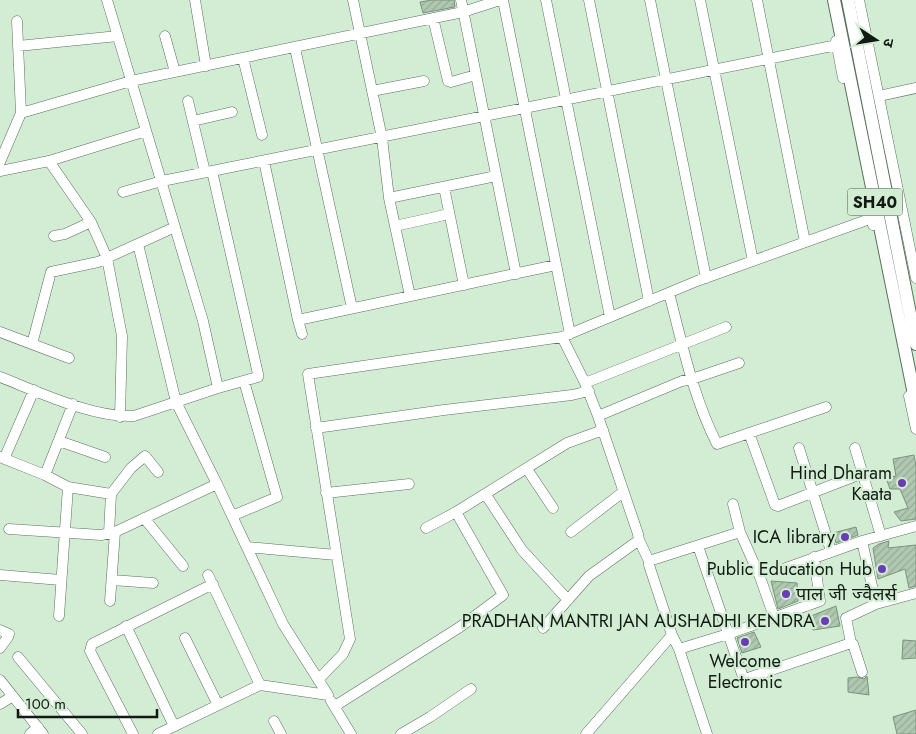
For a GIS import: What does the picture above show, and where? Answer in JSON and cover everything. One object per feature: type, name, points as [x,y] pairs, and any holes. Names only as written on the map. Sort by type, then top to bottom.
[{"type":"main road","name":"SH40","points":[[834,0],[875,217],[916,404]]},
{"type":"main road","name":"SH40","points":[[848,0],[880,134],[898,224],[916,344]]},
{"type":"street","points":[[107,0],[204,321],[218,388]]},
{"type":"street","points":[[195,0],[206,66]]},
{"type":"street","points":[[353,0],[382,138],[389,198],[410,296]]},
{"type":"street","points":[[461,0],[516,274]]},
{"type":"street","points":[[21,113],[131,81],[464,12],[501,0],[525,108],[556,265],[566,336],[598,416],[639,540],[650,561],[649,565],[672,635],[679,649],[707,734]]},
{"type":"street","points":[[546,0],[610,317]]},
{"type":"street","points":[[589,0],[649,301]]},
{"type":"street","points":[[650,0],[706,278]]},
{"type":"street","points":[[700,0],[753,261]]},
{"type":"street","points":[[757,0],[805,242]]},
{"type":"street","points":[[829,0],[837,45],[875,217],[916,429]]},
{"type":"street","points":[[859,0],[879,96],[880,134]]},
{"type":"street","points":[[433,18],[448,81],[451,82],[476,75]]},
{"type":"street","points":[[0,162],[21,113],[17,21]]},
{"type":"street","points":[[18,46],[118,36]]},
{"type":"street","points":[[165,36],[175,72]]},
{"type":"street","points":[[123,192],[162,181],[837,45]]},
{"type":"street","points":[[296,48],[352,308]]},
{"type":"street","points":[[243,58],[262,135]]},
{"type":"street","points":[[372,91],[424,81]]},
{"type":"street","points":[[879,96],[916,88]]},
{"type":"street","points":[[0,377],[74,404],[120,417],[134,416],[218,388],[255,379],[258,374],[209,172],[188,101]]},
{"type":"street","points":[[193,121],[232,112]]},
{"type":"street","points":[[0,171],[49,161],[146,131]]},
{"type":"street","points":[[49,161],[92,222],[107,258],[122,336],[120,417]]},
{"type":"street","points":[[264,161],[302,334]]},
{"type":"street","points":[[389,198],[496,176]]},
{"type":"street","points":[[444,187],[464,285]]},
{"type":"street","points":[[395,226],[449,214]]},
{"type":"street","points":[[318,680],[343,654],[350,639],[308,374],[566,336],[706,278],[875,217]]},
{"type":"street","points":[[54,236],[65,234],[92,222]]},
{"type":"street","points":[[898,224],[916,278]]},
{"type":"street","points":[[32,344],[51,272],[98,262],[176,227]]},
{"type":"street","points":[[138,244],[176,402],[283,624],[352,734]]},
{"type":"street","points":[[298,320],[556,265]]},
{"type":"street","points":[[669,293],[692,379],[717,444],[826,407]]},
{"type":"street","points":[[316,428],[572,395],[682,344],[726,328]]},
{"type":"street","points":[[0,332],[69,358]]},
{"type":"street","points":[[598,416],[682,381],[739,363]]},
{"type":"street","points":[[232,516],[277,497],[244,381]]},
{"type":"street","points":[[34,390],[2,458],[45,475],[68,487],[112,494]]},
{"type":"street","points":[[45,475],[74,404]]},
{"type":"street","points":[[426,528],[486,495],[567,443],[603,430]]},
{"type":"street","points":[[749,433],[775,505],[778,506],[862,473]]},
{"type":"street","points":[[59,441],[105,457]]},
{"type":"street","points":[[799,448],[831,551]]},
{"type":"street","points":[[855,448],[881,536]]},
{"type":"street","points":[[110,601],[112,580],[112,494],[131,468],[145,456],[158,472]]},
{"type":"street","points":[[527,468],[553,508]]},
{"type":"street","points":[[9,529],[101,535],[112,533],[217,484]]},
{"type":"street","points":[[326,493],[409,484]]},
{"type":"street","points":[[59,616],[68,487]]},
{"type":"street","points":[[571,532],[623,492]]},
{"type":"street","points":[[486,495],[522,550],[568,600]]},
{"type":"street","points":[[732,504],[740,532],[760,577],[774,617]]},
{"type":"street","points":[[335,706],[460,626],[503,595],[456,512]]},
{"type":"street","points":[[144,518],[183,566]]},
{"type":"street","points":[[786,568],[831,551],[916,526]]},
{"type":"street","points":[[650,561],[740,532]]},
{"type":"street","points":[[543,628],[589,576],[639,540]]},
{"type":"street","points":[[862,541],[876,604]]},
{"type":"street","points":[[247,546],[336,555]]},
{"type":"street","points":[[698,546],[743,677],[745,678],[850,643]]},
{"type":"street","points":[[679,649],[728,634],[820,600],[814,557]]},
{"type":"street","points":[[0,575],[61,580]]},
{"type":"street","points":[[133,734],[90,652],[92,644],[211,579],[260,684]]},
{"type":"street","points":[[112,580],[153,583]]},
{"type":"street","points":[[862,672],[853,644],[850,643],[846,618],[876,604],[916,593]]},
{"type":"street","points":[[126,626],[174,726]]},
{"type":"street","points":[[0,630],[9,634],[0,648]]},
{"type":"street","points":[[586,734],[672,635]]},
{"type":"street","points":[[185,638],[218,705]]},
{"type":"street","points":[[18,657],[82,734]]},
{"type":"street","points":[[0,680],[37,732]]},
{"type":"street","points":[[158,734],[260,684],[328,695]]},
{"type":"street","points":[[401,734],[471,689]]},
{"type":"street","points":[[0,704],[13,696]]},
{"type":"street","points":[[274,721],[281,734]]},
{"type":"building","points":[[454,0],[455,7],[423,13],[420,2]]},
{"type":"building","points":[[914,455],[916,466],[916,519],[901,521],[894,512],[908,508],[900,489],[890,489],[886,478],[896,476],[893,459]]},
{"type":"building","name":"ICA library","points":[[856,527],[858,535],[836,543],[833,533]]},
{"type":"building","points":[[889,541],[888,548],[916,545],[916,586],[909,588],[905,569],[878,579],[873,548]]},
{"type":"building","name":"पाल जी ज्वैलर्स","points":[[771,581],[797,583],[798,601],[778,609]]},
{"type":"building","name":"PRADHAN MANTRI JAN AUSHADHI KENDRA","points":[[836,606],[840,626],[813,630],[811,616]]},
{"type":"building","name":"Welcome Electronic","points":[[754,632],[761,647],[742,653],[737,638]]},
{"type":"building","points":[[903,640],[916,641],[916,658],[902,659]]},
{"type":"building","points":[[867,676],[869,695],[848,692],[848,678],[857,677],[864,679]]},
{"type":"building","points":[[916,710],[916,734],[897,734],[893,717]]},
{"type":"place","name":"Hind Dharam Kaata","points":[[902,483]]},
{"type":"place","name":"ICA library","points":[[845,537]]},
{"type":"place","name":"Public Education Hub","points":[[882,569]]},
{"type":"place","name":"पाल जी ज्वैलर्स","points":[[786,594]]},
{"type":"place","name":"PRADHAN MANTRI JAN AUSHADHI KENDRA","points":[[825,621]]},
{"type":"place","name":"Welcome Electronic","points":[[745,642]]}]
